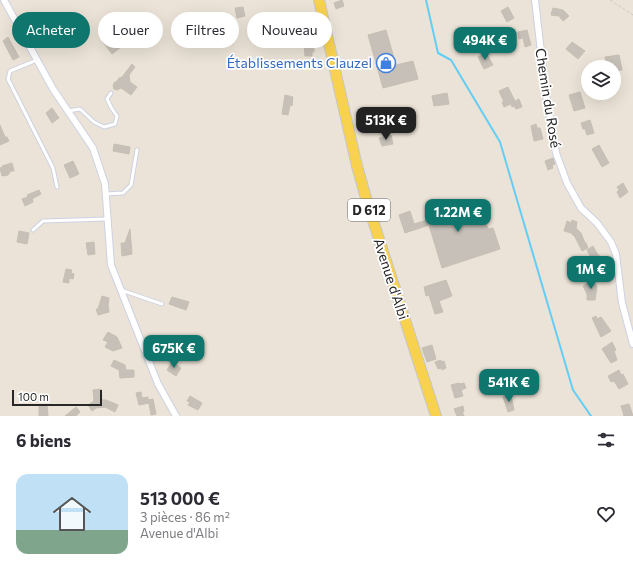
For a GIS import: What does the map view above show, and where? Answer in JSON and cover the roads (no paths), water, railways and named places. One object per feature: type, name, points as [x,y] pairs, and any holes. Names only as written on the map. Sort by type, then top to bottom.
[{"type":"main road","name":"Avenue d'Albi","points":[[319,0],[356,160],[368,205],[436,416]]},
{"type":"street","points":[[4,0],[53,89],[94,148],[105,184],[111,265],[158,384],[176,416]]},
{"type":"street","name":"Chemin du Rosé","points":[[535,0],[547,102],[556,153],[567,183],[581,208],[597,223],[612,242],[616,254],[624,310],[633,344]]},
{"type":"lane","points":[[37,60],[10,70],[8,79],[53,168],[57,187]]},
{"type":"lane","points":[[68,111],[80,109],[94,122],[104,127],[114,124],[117,116],[107,99],[111,93]]},
{"type":"lane","points":[[106,194],[123,193],[131,185],[137,150]]},
{"type":"lane","points":[[32,230],[43,221],[108,219]]},
{"type":"lane","points":[[121,290],[162,304]]},
{"type":"waterway","points":[[426,0],[438,53],[451,60],[500,142],[573,390],[591,416]]},
{"type":"place","name":"Établissements Clauzel","points":[[386,63]]}]
